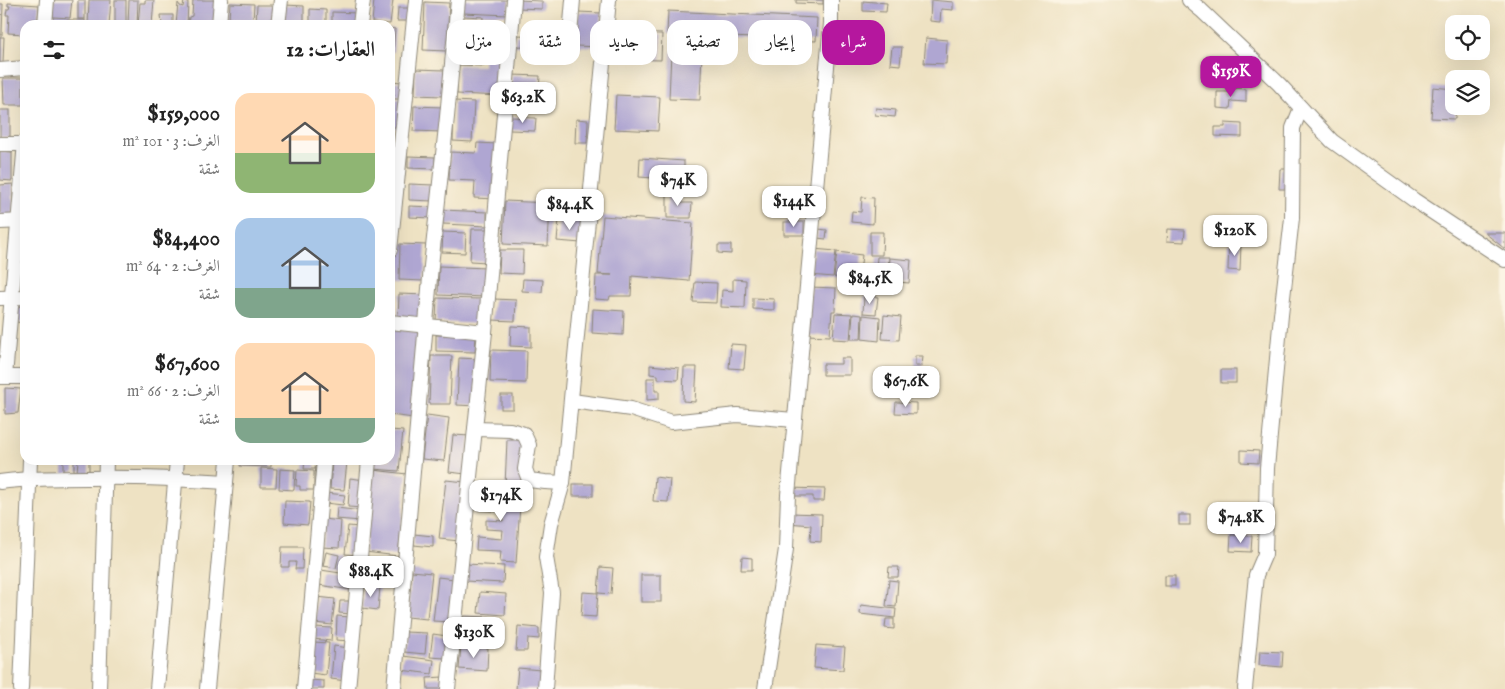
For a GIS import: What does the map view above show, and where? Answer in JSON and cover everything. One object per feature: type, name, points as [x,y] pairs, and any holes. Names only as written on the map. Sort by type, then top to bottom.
[{"type":"street","points":[[45,20],[47,0]]},
{"type":"street","points":[[219,20],[221,0]]},
{"type":"street","points":[[279,20],[281,0]]},
{"type":"street","points":[[361,20],[363,0]]},
{"type":"street","points":[[395,202],[416,0]]},
{"type":"street","points":[[394,689],[431,266],[448,117],[458,0]]},
{"type":"street","points":[[448,689],[485,332],[514,0]]},
{"type":"street","points":[[571,20],[573,0]]},
{"type":"street","points":[[545,689],[552,593],[546,557],[551,524],[563,483],[609,0]]},
{"type":"street","points":[[765,689],[786,550],[794,420],[832,0]]},
{"type":"street","points":[[1192,1],[1279,84],[1332,141],[1414,200],[1505,260]]},
{"type":"street","points":[[0,70],[20,68]]},
{"type":"street","points":[[1245,689],[1256,575],[1265,554],[1267,468],[1292,218],[1293,128],[1301,108]]},
{"type":"street","points":[[0,144],[20,143]]},
{"type":"street","points":[[0,222],[20,221]]},
{"type":"street","points":[[20,236],[2,377],[20,377]]},
{"type":"street","points":[[395,323],[485,332]]},
{"type":"street","points":[[572,401],[631,409],[671,422],[737,415],[794,420]]},
{"type":"street","points":[[475,429],[510,430],[524,434],[529,445],[525,469],[530,480],[563,483]]},
{"type":"street","points":[[21,689],[29,465]]},
{"type":"street","points":[[99,689],[106,465]]},
{"type":"street","points":[[157,689],[177,465]]},
{"type":"street","points":[[207,689],[228,465]]},
{"type":"street","points":[[304,689],[324,465]]},
{"type":"street","points":[[348,689],[369,465]]},
{"type":"street","points":[[0,482],[28,478],[176,478],[226,482]]},
{"type":"building","points":[[54,0],[72,0],[70,18],[53,17]]},
{"type":"building","points":[[78,0],[85,0],[85,19],[78,19]]},
{"type":"building","points":[[89,0],[111,0],[109,20],[88,20]]},
{"type":"building","points":[[115,0],[126,0],[126,20],[115,20]]},
{"type":"building","points":[[129,0],[138,0],[137,20],[128,20]]},
{"type":"building","points":[[145,0],[154,0],[152,20],[138,20],[140,3],[145,3]]},
{"type":"building","points":[[193,0],[216,0],[214,20],[189,20],[189,17],[192,16]]},
{"type":"building","points":[[374,0],[393,0],[390,20],[372,20]]},
{"type":"building","points":[[463,0],[509,0],[508,15],[463,13]]},
{"type":"building","points":[[519,0],[542,1],[542,9],[518,8]]},
{"type":"building","points":[[796,0],[823,0],[823,4],[796,3]]},
{"type":"building","points":[[931,0],[953,2],[953,10],[941,9],[940,22],[930,21]]},
{"type":"building","points":[[184,1],[188,2],[187,20],[176,20],[178,3],[183,7]]},
{"type":"building","points":[[863,1],[887,3],[886,12],[863,11]]},
{"type":"building","points":[[425,2],[449,3],[447,51],[423,50]]},
{"type":"building","points":[[8,3],[39,5],[38,19],[20,20],[20,34],[8,33],[9,15],[6,15],[7,9],[10,6],[8,6]]},
{"type":"building","points":[[230,3],[254,4],[253,20],[229,20]]},
{"type":"building","points":[[0,4],[3,4],[2,35],[0,35]]},
{"type":"building","points":[[257,5],[274,5],[273,20],[256,20]]},
{"type":"building","points":[[285,5],[304,6],[304,20],[284,20]]},
{"type":"building","points":[[398,8],[411,8],[411,21],[397,21]]},
{"type":"building","points":[[310,9],[326,10],[326,20],[310,20]]},
{"type":"building","points":[[668,11],[817,18],[816,41],[812,41],[812,20],[748,20],[748,38],[738,37],[738,20],[668,20]]},
{"type":"building","points":[[332,12],[358,13],[357,20],[332,20]]},
{"type":"building","points":[[578,12],[601,13],[601,20],[590,20],[590,47],[580,46],[580,20],[578,20]]},
{"type":"building","points":[[161,15],[173,15],[173,20],[162,20]]},
{"type":"building","points":[[463,16],[483,17],[483,20],[463,20]]},
{"type":"building","points":[[657,34],[662,34],[661,60],[657,60]]},
{"type":"building","points":[[516,35],[520,35],[520,46],[515,46]]},
{"type":"building","points":[[0,37],[4,37],[3,63],[0,63]]},
{"type":"building","points":[[926,38],[947,40],[946,64],[924,63]]},
{"type":"building","points":[[892,47],[902,47],[900,65],[890,64]]},
{"type":"building","points":[[458,65],[502,65],[501,96],[457,94]]},
{"type":"building","points":[[670,65],[701,65],[700,100],[669,99]]},
{"type":"building","points":[[416,69],[444,70],[443,96],[415,95]]},
{"type":"building","points":[[512,75],[540,76],[539,90],[511,89]]},
{"type":"building","points":[[3,78],[20,78],[20,105],[4,105]]},
{"type":"building","points":[[395,81],[403,82],[403,96],[395,95]]},
{"type":"building","points":[[1433,87],[1445,88],[1445,115],[1455,115],[1455,119],[1431,118]]},
{"type":"building","points":[[1230,88],[1246,89],[1246,102],[1231,101],[1230,109],[1217,108],[1217,92],[1230,92]]},
{"type":"building","points":[[616,95],[660,97],[658,131],[614,129]]},
{"type":"building","points":[[395,99],[403,99],[402,127],[395,127]]},
{"type":"building","points":[[454,101],[474,102],[472,142],[453,141]]},
{"type":"building","points":[[414,106],[443,107],[442,132],[413,131]]},
{"type":"building","points":[[876,108],[896,110],[895,117],[875,115]]},
{"type":"building","points":[[0,110],[10,110],[10,138],[0,138]]},
{"type":"building","points":[[510,117],[536,118],[535,131],[510,130]]},
{"type":"building","points":[[576,119],[588,120],[587,143],[575,143]]},
{"type":"building","points":[[1225,123],[1242,124],[1242,137],[1215,136],[1215,127],[1225,127]]},
{"type":"building","points":[[477,143],[498,144],[496,199],[474,198],[475,181],[449,180],[450,152],[476,153]]},
{"type":"building","points":[[0,151],[12,152],[12,181],[0,180]]},
{"type":"building","points":[[408,156],[435,157],[435,169],[408,168]]},
{"type":"building","points":[[640,158],[684,161],[684,180],[639,177]]},
{"type":"building","points":[[1280,169],[1289,169],[1288,189],[1279,189]]},
{"type":"building","points":[[13,184],[13,218],[0,218],[0,185]]},
{"type":"building","points":[[409,184],[433,185],[433,201],[409,200]]},
{"type":"building","points":[[667,192],[680,192],[680,203],[692,203],[691,218],[667,218]]},
{"type":"building","points":[[787,194],[808,194],[807,212],[786,211]]},
{"type":"building","points":[[862,197],[874,198],[873,224],[851,222],[852,211],[861,212]]},
{"type":"building","points":[[505,201],[550,203],[548,246],[503,244]]},
{"type":"building","points":[[409,206],[433,207],[433,218],[409,217]]},
{"type":"building","points":[[443,210],[487,212],[487,226],[443,224]]},
{"type":"building","points":[[603,216],[693,223],[689,281],[632,276],[631,296],[610,296],[609,300],[595,299],[596,275],[612,275],[598,274]]},
{"type":"building","points":[[559,219],[582,220],[581,243],[557,241]]},
{"type":"building","points":[[784,222],[804,222],[804,235],[784,235]]},
{"type":"building","points":[[472,229],[489,229],[487,262],[470,261]]},
{"type":"building","points":[[818,229],[827,230],[826,239],[817,238]]},
{"type":"building","points":[[1168,229],[1185,230],[1184,242],[1167,241]]},
{"type":"building","points":[[443,232],[466,233],[465,253],[442,252]]},
{"type":"building","points":[[870,232],[883,232],[882,255],[870,255]]},
{"type":"building","points":[[1485,233],[1505,233],[1505,249]]},
{"type":"building","points":[[400,244],[426,245],[424,281],[399,280]]},
{"type":"building","points":[[1229,244],[1241,244],[1240,271],[1228,270]]},
{"type":"building","points":[[718,245],[731,245],[731,254],[718,253]]},
{"type":"building","points":[[813,249],[836,251],[833,277],[810,275]]},
{"type":"building","points":[[500,250],[523,250],[522,274],[499,273]]},
{"type":"building","points":[[837,252],[862,255],[859,280],[834,277]]},
{"type":"building","points":[[877,257],[889,257],[887,281],[875,280]]},
{"type":"building","points":[[890,258],[911,260],[909,283],[888,281]]},
{"type":"building","points":[[439,266],[486,268],[485,297],[438,295]]},
{"type":"building","points":[[523,279],[543,280],[542,292],[522,291]]},
{"type":"building","points":[[733,279],[746,280],[745,308],[721,307],[722,290],[733,291]]},
{"type":"building","points":[[695,282],[717,283],[716,303],[693,302]]},
{"type":"building","points":[[810,287],[836,288],[835,311],[832,311],[830,336],[807,335]]},
{"type":"building","points":[[399,294],[426,295],[425,319],[398,318]]},
{"type":"building","points":[[864,296],[878,297],[876,314],[863,313]]},
{"type":"building","points":[[437,298],[483,299],[482,324],[436,322]]},
{"type":"building","points":[[753,298],[774,299],[774,310],[753,309]]},
{"type":"building","points":[[494,299],[516,300],[515,321],[492,320]]},
{"type":"building","points":[[17,306],[20,306],[20,322],[16,322]]},
{"type":"building","points":[[593,309],[624,311],[623,335],[592,333]]},
{"type":"building","points":[[835,313],[852,314],[850,340],[833,339]]},
{"type":"building","points":[[853,314],[862,315],[861,339],[851,339]]},
{"type":"building","points":[[863,315],[880,317],[879,341],[862,339]]},
{"type":"building","points":[[884,315],[901,317],[899,340],[882,339]]},
{"type":"building","points":[[511,326],[531,327],[531,347],[510,346]]},
{"type":"building","points":[[395,329],[423,332],[414,418],[395,416]]},
{"type":"building","points":[[436,335],[476,336],[475,352],[436,351]]},
{"type":"building","points":[[731,344],[746,345],[744,369],[729,368]]},
{"type":"building","points":[[491,350],[527,351],[526,383],[490,382]]},
{"type":"building","points":[[431,356],[452,356],[450,404],[429,404]]},
{"type":"building","points":[[915,356],[923,356],[922,366],[915,366]]},
{"type":"building","points":[[459,358],[478,359],[476,406],[457,405]]},
{"type":"building","points":[[841,358],[850,358],[850,375],[823,375],[823,364],[841,364]]},
{"type":"building","points":[[650,365],[679,368],[678,380],[658,379],[658,375],[650,374]]},
{"type":"building","points":[[684,367],[697,367],[695,402],[683,401]]},
{"type":"building","points":[[1221,370],[1236,370],[1236,383],[1221,383]]},
{"type":"building","points":[[647,378],[655,378],[655,391],[659,391],[659,399],[647,400]]},
{"type":"building","points":[[5,388],[20,389],[18,413],[5,414]]},
{"type":"building","points":[[501,395],[513,395],[513,409],[501,409]]},
{"type":"building","points":[[896,402],[916,403],[916,414],[895,413]]},
{"type":"building","points":[[427,415],[449,418],[444,461],[422,459]]},
{"type":"building","points":[[395,430],[403,431],[399,471],[373,469],[373,465],[395,465]]},
{"type":"building","points":[[453,435],[470,436],[466,474],[449,472]]},
{"type":"building","points":[[507,440],[523,440],[521,486],[505,486]]},
{"type":"building","points":[[1241,450],[1259,451],[1258,463],[1241,462]]},
{"type":"building","points":[[63,465],[74,465],[74,471],[63,475]]},
{"type":"building","points":[[78,465],[89,465],[89,475],[81,474],[82,471],[77,472]]},
{"type":"building","points":[[271,465],[271,467],[240,466]]},
{"type":"building","points":[[304,465],[315,465],[315,469],[304,469]]},
{"type":"building","points":[[332,465],[347,465],[344,490],[330,489]]},
{"type":"building","points":[[261,468],[277,469],[276,487],[261,487]]},
{"type":"building","points":[[280,469],[295,470],[294,490],[279,489]]},
{"type":"building","points":[[297,470],[314,471],[314,490],[300,490],[300,486],[296,486]]},
{"type":"building","points":[[373,470],[407,474],[398,556],[365,552]]},
{"type":"building","points":[[655,477],[670,479],[668,502],[653,501]]},
{"type":"building","points":[[350,478],[365,480],[363,508],[348,507]]},
{"type":"building","points":[[446,480],[466,482],[460,541],[439,539]]},
{"type":"building","points":[[573,484],[593,484],[593,496],[573,496]]},
{"type":"building","points":[[479,488],[521,491],[516,563],[500,562],[501,551],[476,550],[477,537],[502,539],[503,530],[486,529],[486,520],[503,521],[504,512],[478,510]]},
{"type":"building","points":[[789,488],[825,489],[824,501],[813,501],[813,496],[789,496]]},
{"type":"building","points":[[326,493],[345,495],[343,505],[325,503]]},
{"type":"building","points":[[285,501],[310,502],[308,525],[284,523]]},
{"type":"building","points":[[1264,506],[1264,519],[1249,519],[1249,507]]},
{"type":"building","points":[[337,508],[362,511],[361,521],[336,519]]},
{"type":"building","points":[[789,513],[822,514],[821,542],[810,541],[811,525],[788,523]]},
{"type":"building","points":[[1179,515],[1190,515],[1190,525],[1179,525]]},
{"type":"building","points":[[324,519],[341,521],[339,548],[321,547]]},
{"type":"building","points":[[348,526],[360,527],[357,555],[345,554]]},
{"type":"building","points":[[414,534],[433,536],[433,547],[414,545]]},
{"type":"building","points":[[1231,535],[1252,536],[1251,552],[1230,551]]},
{"type":"building","points":[[282,547],[303,547],[302,569],[295,569],[296,562],[289,562],[289,567],[281,567]]},
{"type":"building","points":[[326,552],[339,555],[336,568],[323,566]]},
{"type":"building","points":[[345,557],[358,557],[358,571],[345,570]]},
{"type":"building","points":[[742,557],[752,558],[752,570],[741,570]]},
{"type":"building","points":[[466,564],[504,566],[503,583],[465,581]]},
{"type":"building","points":[[600,567],[613,568],[611,594],[598,593]]},
{"type":"building","points":[[889,567],[899,567],[898,577],[888,577]]},
{"type":"building","points":[[321,570],[353,575],[351,590],[319,585]]},
{"type":"building","points":[[412,571],[432,573],[427,619],[407,617]]},
{"type":"building","points":[[641,575],[661,575],[661,602],[641,602]]},
{"type":"building","points":[[1165,576],[1175,576],[1175,586],[1165,586]]},
{"type":"building","points":[[438,577],[454,579],[449,622],[433,621]]},
{"type":"building","points":[[889,580],[898,581],[896,607],[886,606]]},
{"type":"building","points":[[364,586],[380,587],[378,610],[362,608]]},
{"type":"building","points":[[480,592],[506,594],[505,615],[478,613]]},
{"type":"building","points":[[583,592],[598,593],[596,617],[581,616]]},
{"type":"building","points":[[317,597],[335,599],[332,625],[315,623]]},
{"type":"building","points":[[340,601],[352,601],[351,614],[339,613]]},
{"type":"building","points":[[861,605],[896,609],[895,618],[860,614]]},
{"type":"building","points":[[337,616],[351,617],[350,641],[336,640]]},
{"type":"building","points":[[463,616],[490,617],[488,645],[461,643]]},
{"type":"building","points":[[886,619],[894,619],[894,629],[885,628]]},
{"type":"building","points":[[518,626],[539,628],[539,639],[528,638],[527,651],[516,651]]},
{"type":"building","points":[[314,627],[332,628],[331,641],[313,639]]},
{"type":"building","points":[[405,632],[427,633],[425,654],[404,652]]},
{"type":"building","points":[[433,634],[447,636],[445,658],[430,657]]},
{"type":"building","points":[[313,642],[329,643],[326,675],[310,673]]},
{"type":"building","points":[[816,645],[845,647],[843,670],[814,668]]},
{"type":"building","points":[[334,646],[348,648],[346,681],[331,679]]},
{"type":"building","points":[[461,646],[488,648],[487,671],[459,669]]},
{"type":"building","points":[[1260,651],[1283,652],[1282,667],[1259,665]]},
{"type":"building","points":[[403,656],[434,660],[432,674],[401,670]]},
{"type":"building","points":[[518,668],[541,670],[540,689],[516,689]]},
{"type":"building","points":[[443,677],[444,689],[428,689],[427,678]]},
{"type":"building","points":[[309,680],[324,681],[324,689],[308,689]]}]
